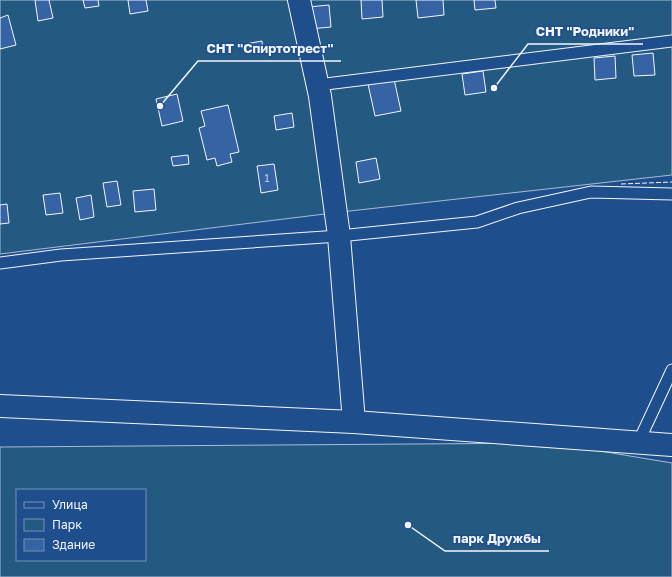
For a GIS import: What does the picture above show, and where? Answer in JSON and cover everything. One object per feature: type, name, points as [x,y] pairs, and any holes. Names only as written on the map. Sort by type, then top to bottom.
[{"type":"street","points":[[299,0],[318,85],[339,236],[354,422]]},
{"type":"street","points":[[0,406],[354,422],[672,445]]},
{"type":"lane","points":[[318,85],[672,41]]},
{"type":"lane","points":[[0,263],[61,255],[339,236],[477,222],[518,208],[591,192],[672,194]]},
{"type":"lane","points":[[638,443],[672,370]]},
{"type":"green space","points":[[0,0],[672,0],[672,175],[341,212],[0,254]]},
{"type":"green space","points":[[552,443],[672,463],[672,577],[0,577],[0,447]]},
{"type":"building","points":[[35,0],[49,0],[53,18],[38,21]]},
{"type":"building","points":[[83,0],[98,0],[99,6],[85,8]]},
{"type":"building","points":[[128,0],[146,0],[148,11],[130,14]]},
{"type":"building","points":[[361,0],[382,0],[383,17],[362,19]]},
{"type":"building","points":[[416,0],[443,0],[444,15],[418,18]]},
{"type":"building","points":[[474,0],[495,0],[496,8],[475,10]]},
{"type":"building","points":[[329,5],[331,27],[310,29],[308,7]]},
{"type":"building","points":[[8,15],[16,45],[0,49],[0,18]]},
{"type":"building","points":[[262,41],[263,51],[247,53],[245,44]]},
{"type":"building","points":[[653,53],[655,75],[634,76],[632,55]]},
{"type":"building","points":[[615,56],[616,78],[595,80],[594,58]]},
{"type":"building","points":[[483,71],[486,92],[465,95],[462,74]]},
{"type":"building","points":[[394,79],[401,111],[375,116],[368,84]]},
{"type":"building","points":[[177,94],[183,121],[162,126],[156,99]]},
{"type":"building","points":[[228,105],[239,152],[230,154],[232,162],[217,166],[215,158],[207,160],[199,128],[205,126],[201,111]]},
{"type":"building","points":[[292,113],[294,127],[276,130],[274,116]]},
{"type":"building","points":[[188,155],[189,164],[173,166],[171,157]]},
{"type":"building","points":[[376,158],[380,179],[359,183],[356,162]]},
{"type":"building","points":[[274,164],[278,190],[261,193],[257,166]]},
{"type":"building","points":[[117,181],[121,205],[107,207],[103,183]]},
{"type":"building","points":[[154,189],[156,210],[135,212],[133,191]]},
{"type":"building","points":[[60,193],[63,213],[46,215],[43,195]]},
{"type":"building","points":[[91,195],[94,217],[80,220],[76,198]]},
{"type":"building","points":[[7,204],[9,223],[0,224],[0,205]]},
{"type":"fence","points":[[621,184],[672,182]]},
{"type":"place","name":"СНТ \"Родники\"","points":[[494,88]]},
{"type":"place","name":"СНТ \"Спиртотрест\"","points":[[160,106]]},
{"type":"place","name":"парк Дружбы","points":[[408,525]]}]
